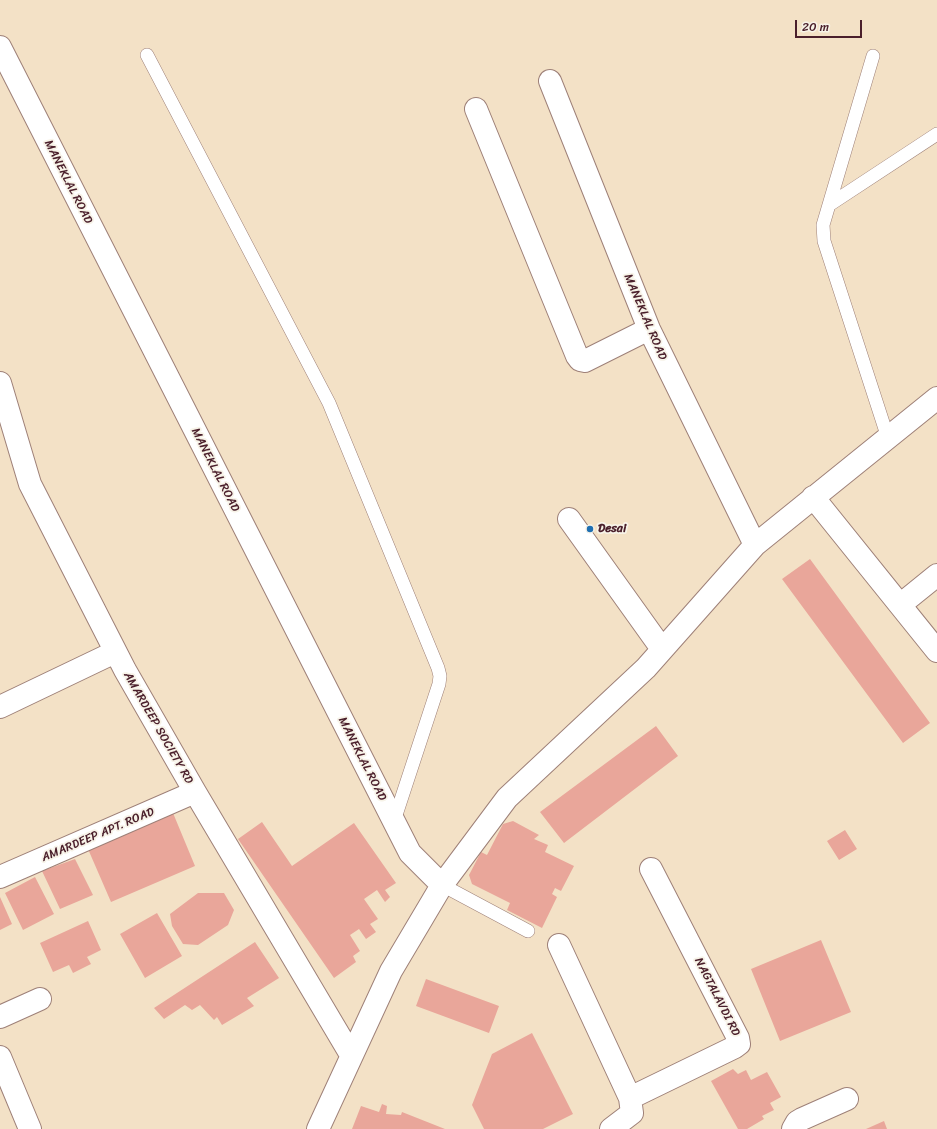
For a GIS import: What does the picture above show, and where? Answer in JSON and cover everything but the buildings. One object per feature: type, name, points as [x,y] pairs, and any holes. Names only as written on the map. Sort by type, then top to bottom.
[{"type":"street","name":"MANEKLAL ROAD","points":[[0,48],[410,853],[442,885]]},
{"type":"street","name":"MANEKLAL ROAD","points":[[550,81],[649,329],[755,546]]},
{"type":"street","points":[[476,110],[580,360],[585,361],[649,329]]},
{"type":"street","name":"AMARDEEP SOCIETY RD","points":[[0,383],[30,484],[115,652],[195,792],[351,1055]]},
{"type":"street","points":[[318,1129],[391,971],[442,885],[507,798],[646,668],[755,546],[813,497],[937,398]]},
{"type":"street","points":[[813,497],[937,651]]},
{"type":"street","points":[[569,519],[662,649]]},
{"type":"street","points":[[900,605],[937,575]]},
{"type":"street","points":[[0,707],[115,652]]},
{"type":"street","name":"AMARDEEP APT. ROAD","points":[[0,877],[195,792]]},
{"type":"street","name":"NAGTALAVDI RD","points":[[630,1098],[739,1044],[738,1038],[651,869]]},
{"type":"street","points":[[559,945],[630,1098],[632,1113],[611,1129]]},
{"type":"street","points":[[0,1016],[40,999]]},
{"type":"street","points":[[0,1057],[30,1129]]},
{"type":"street","points":[[793,1129],[797,1122],[802,1119],[847,1099]]},
{"type":"lane","points":[[147,55],[330,404],[438,668],[440,676],[439,684],[394,820]]},
{"type":"lane","points":[[873,56],[823,226],[824,241],[888,438]]},
{"type":"lane","points":[[829,205],[937,134]]},
{"type":"lane","points":[[442,885],[528,931]]},
{"type":"place","name":"Desai","points":[[590,529]]}]
